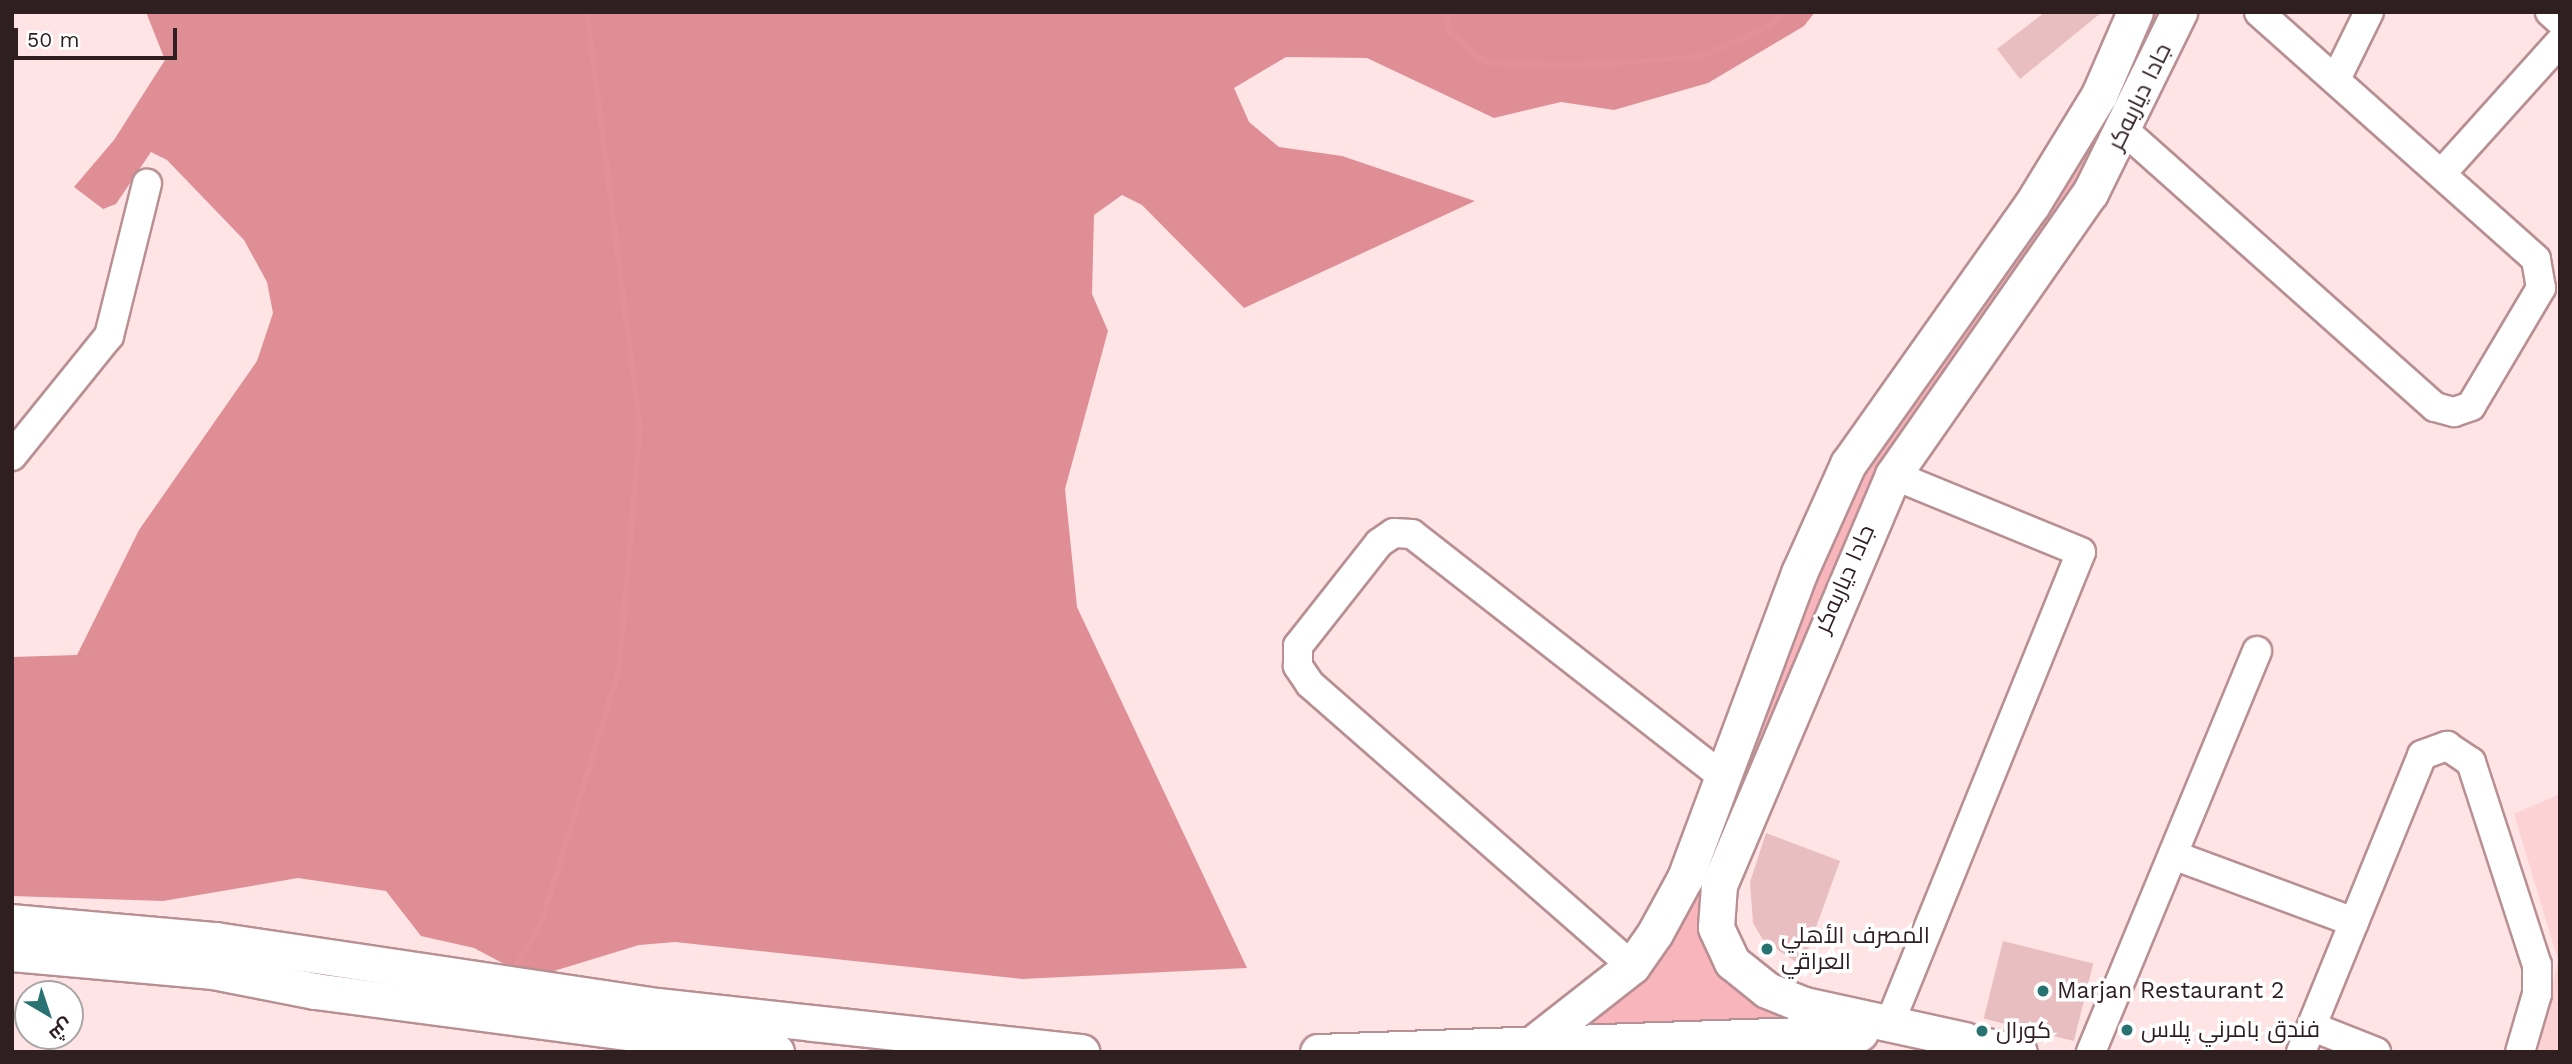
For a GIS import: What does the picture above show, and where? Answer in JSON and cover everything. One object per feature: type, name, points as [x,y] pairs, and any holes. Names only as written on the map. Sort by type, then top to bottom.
[{"type":"main road","name":"جادا دیاربه‌كر","points":[[1526,1049],[1632,967],[1685,878],[1757,681],[1848,464],[2031,205],[2099,95],[2135,12]]},
{"type":"main road","name":"جادا دیاربه‌كر","points":[[1965,1040],[1889,1025],[1767,990],[1732,962],[1716,927],[1719,885],[1795,696],[1893,475],[2091,193],[2125,131],[2179,12]]},
{"type":"main road","points":[[1757,681],[1795,696]]},
{"type":"main road","points":[[12,922],[215,940],[321,977]]},
{"type":"main road","points":[[12,953],[213,971],[321,977],[654,1020],[1082,1052]]},
{"type":"main road","points":[[654,1020],[776,1052]]},
{"type":"main road","points":[[1318,1052],[1526,1049],[1758,1032],[1965,1040],[2019,1052]]},
{"type":"street","points":[[2125,131],[2435,407],[2454,412],[2471,406],[2541,288],[2543,274],[2442,173],[2337,77],[2259,12]]},
{"type":"street","points":[[2337,77],[2369,12]]},
{"type":"street","points":[[2550,12],[2560,21]]},
{"type":"street","points":[[2442,173],[2560,42]]},
{"type":"street","points":[[12,456],[109,336],[147,184]]},
{"type":"street","points":[[1889,1025],[2081,552],[1893,475]]},
{"type":"street","points":[[1632,967],[1310,684],[1298,666],[1298,646],[1379,543],[1394,533],[1412,534],[1721,775]]},
{"type":"street","points":[[2091,1052],[2257,652]]},
{"type":"street","points":[[2375,1052],[2307,1039],[2422,755],[2447,746],[2471,762],[2537,965],[2537,994],[2520,1052]]},
{"type":"street","points":[[2173,855],[2354,922]]},
{"type":"shaded area","points":[[146,12],[1815,12],[1804,26],[1708,83],[1614,110],[1561,102],[1494,118],[1367,58],[1286,57],[1234,88],[1249,122],[1279,147],[1342,156],[1475,201],[1244,308],[1142,205],[1122,195],[1094,215],[1092,294],[1108,331],[1065,489],[1077,607],[1247,968],[1022,979],[675,942],[639,945],[531,978],[474,948],[421,936],[386,891],[298,878],[163,901],[12,896],[12,657],[77,655],[139,530],[257,361],[273,313],[267,282],[244,240],[167,160],[151,152],[116,204],[103,209],[74,187],[114,140],[165,60]]},
{"type":"shaded area","points":[[2135,12],[2179,12],[2165,50],[1948,389],[1716,927],[1840,1031],[1526,1049],[1632,966],[1799,573]]},
{"type":"shaded area","points":[[2560,794],[2560,1052],[2538,1052],[2558,960],[2514,814]]},
{"type":"building","points":[[2045,12],[2102,12],[2020,79],[1997,49]]},
{"type":"building","points":[[1766,833],[1840,861],[1802,966],[1763,940],[1753,923],[1750,882]]},
{"type":"building","name":"Marjan Restaurant 2","points":[[2003,941],[2093,963],[2074,1041],[1984,1019]]},
{"type":"waterway","points":[[512,972],[541,924],[619,671],[640,427],[587,12]]},
{"type":"waterway","points":[[1447,12],[1449,32],[1485,62],[1569,66],[1700,57],[1770,26],[1782,12]]},
{"type":"place","name":"المصرف الأهلي العراقي","points":[[1767,949]]},
{"type":"place","name":"Marjan Restaurant 2","points":[[2043,991]]},
{"type":"place","name":"فندق بامرني پلاس","points":[[2127,1030]]},
{"type":"place","name":"كورال","points":[[1982,1031]]}]
